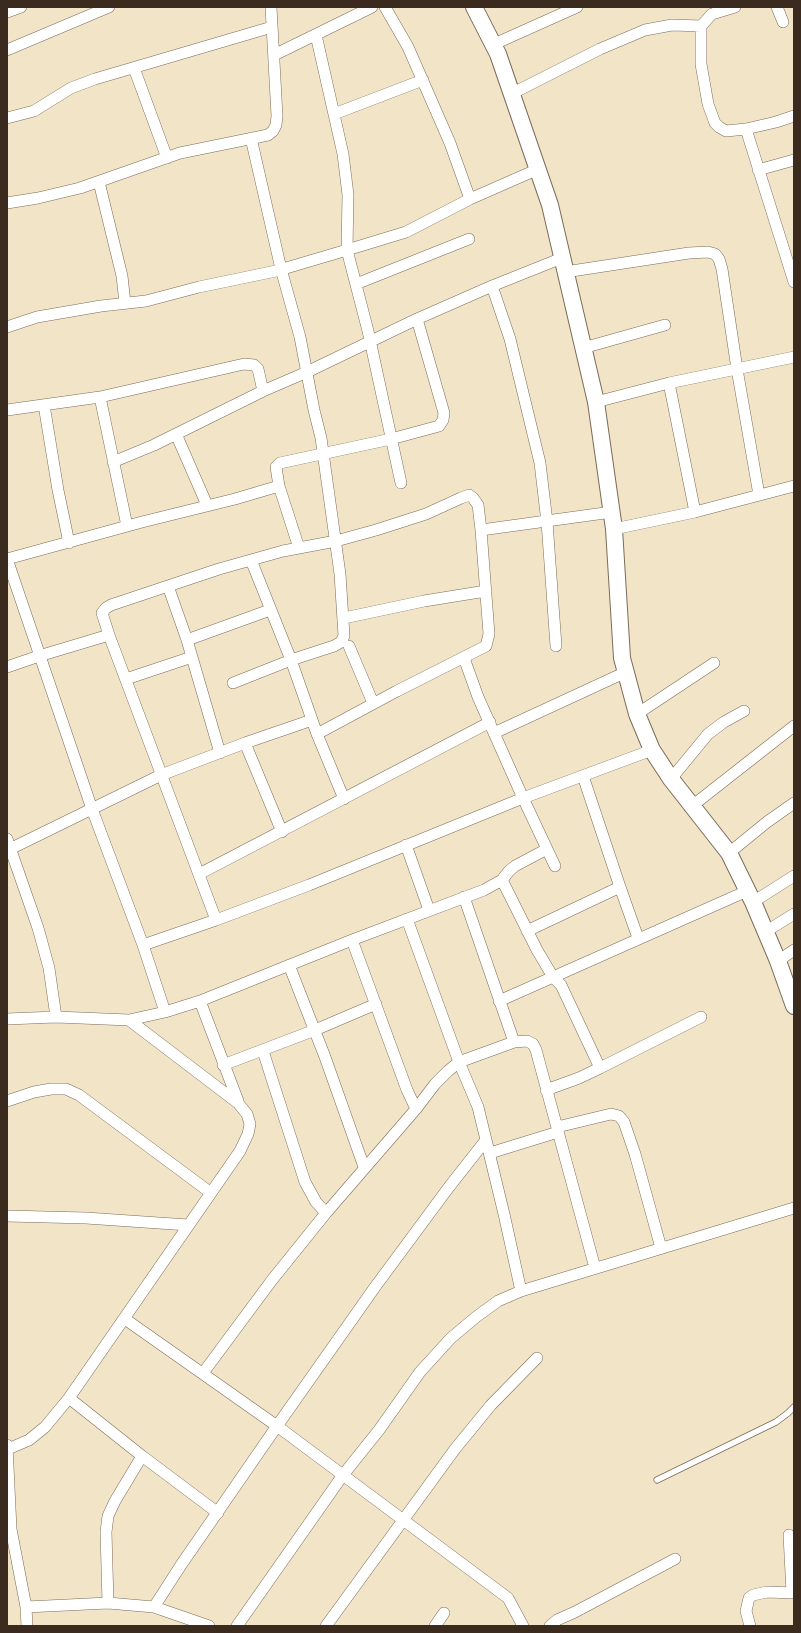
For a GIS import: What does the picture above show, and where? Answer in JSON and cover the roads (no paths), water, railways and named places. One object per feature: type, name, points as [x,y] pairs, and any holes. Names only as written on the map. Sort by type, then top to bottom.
[{"type":"main road","points":[[474,7],[492,45],[498,54],[536,170],[550,205],[596,402],[614,529],[622,658],[637,714],[652,750],[671,779],[729,853],[750,896],[778,961],[794,1006]]},
{"type":"street","points":[[7,12],[21,7]]},
{"type":"street","points":[[7,50],[109,7]]},
{"type":"street","points":[[7,203],[38,198],[98,182],[180,153],[268,135],[273,131],[276,125],[271,7]]},
{"type":"street","points":[[274,55],[372,7]]},
{"type":"street","points":[[385,7],[408,47],[423,80],[450,143],[470,199]]},
{"type":"street","points":[[492,45],[577,7]]},
{"type":"street","points":[[735,7],[711,10],[701,26],[701,64],[708,104],[713,118],[719,127],[726,131],[776,122],[794,116]]},
{"type":"street","points":[[777,7],[783,22]]},
{"type":"street","points":[[511,94],[600,49],[646,30],[672,25],[701,26]]},
{"type":"street","points":[[7,118],[34,110],[71,88],[272,27]]},
{"type":"street","points":[[316,35],[343,154],[348,195],[346,250],[370,341],[401,483]]},
{"type":"street","points":[[134,68],[167,158]]},
{"type":"street","points":[[334,114],[423,80]]},
{"type":"street","points":[[746,128],[794,282]]},
{"type":"street","points":[[233,683],[341,642],[344,636],[344,618],[336,541],[307,372],[300,337],[282,269],[251,138]]},
{"type":"street","points":[[758,170],[794,160]]},
{"type":"street","points":[[7,327],[37,317],[101,306],[146,301],[199,287],[282,269],[406,232],[470,199],[536,170]]},
{"type":"street","points":[[98,182],[122,276],[125,303]]},
{"type":"street","points":[[356,284],[469,239]]},
{"type":"street","points":[[113,462],[154,445],[263,391],[307,372],[417,319],[492,286],[564,265],[708,252],[715,254],[719,259],[722,269],[737,369],[760,495]]},
{"type":"street","points":[[492,286],[510,339],[540,463],[547,522],[556,646]]},
{"type":"street","points":[[299,548],[279,486],[276,467],[280,463],[391,439],[439,426],[443,420],[444,413],[417,319]]},
{"type":"street","points":[[583,348],[665,325]]},
{"type":"street","points":[[596,402],[669,382],[794,357]]},
{"type":"street","points":[[7,410],[100,397],[244,364],[254,365],[258,369],[263,391]]},
{"type":"street","points":[[669,382],[695,512]]},
{"type":"street","points":[[100,397],[126,526]]},
{"type":"street","points":[[44,405],[58,490],[69,543]]},
{"type":"street","points":[[176,434],[207,505]]},
{"type":"street","points":[[165,1012],[143,945],[92,809],[7,559],[279,486]]},
{"type":"street","points":[[614,529],[695,512],[794,486]]},
{"type":"street","points":[[216,920],[102,613],[106,608],[168,586],[283,550],[336,541],[404,522],[469,495],[478,505],[481,530],[489,634],[486,646],[373,703],[317,734]]},
{"type":"street","points":[[481,530],[612,512]]},
{"type":"street","points":[[251,560],[291,660],[317,734],[344,799]]},
{"type":"street","points":[[168,586],[187,640],[220,753]]},
{"type":"street","points":[[344,618],[424,601],[486,591]]},
{"type":"street","points":[[187,640],[270,610]]},
{"type":"street","points":[[7,667],[109,635]]},
{"type":"street","points":[[349,646],[373,703]]},
{"type":"street","points":[[126,679],[192,657]]},
{"type":"street","points":[[464,658],[478,697],[555,866]]},
{"type":"street","points":[[637,714],[714,663]]},
{"type":"street","points":[[494,733],[626,672]]},
{"type":"street","points":[[671,779],[708,734],[724,722],[744,711]]},
{"type":"street","points":[[56,1017],[49,968],[38,928],[9,844],[92,809],[161,775],[245,743],[312,720]]},
{"type":"street","points":[[199,874],[282,832],[490,722]]},
{"type":"street","points":[[692,806],[794,726]]},
{"type":"street","points":[[245,743],[282,832]]},
{"type":"street","points":[[143,945],[216,920],[523,798],[652,750]]},
{"type":"street","points":[[583,776],[638,938]]},
{"type":"street","points":[[729,853],[767,822],[794,803]]},
{"type":"street","points":[[406,845],[429,910]]},
{"type":"street","points":[[7,1019],[56,1017],[129,1020],[165,1012],[200,1001],[352,940],[484,890],[502,880],[515,866],[547,849]]},
{"type":"street","points":[[499,1001],[638,938],[750,896],[794,876]]},
{"type":"street","points":[[502,880],[527,931],[553,977],[561,985],[600,1068]]},
{"type":"street","points":[[527,931],[620,887]]},
{"type":"street","points":[[464,897],[514,1042]]},
{"type":"street","points":[[765,932],[794,914]]},
{"type":"street","points":[[407,919],[459,1062],[478,1107],[521,1291]]},
{"type":"street","points":[[352,940],[407,1090],[416,1109]]},
{"type":"street","points":[[778,961],[794,950]]},
{"type":"street","points":[[289,965],[315,1030],[364,1167]]},
{"type":"street","points":[[200,1001],[238,1103]]},
{"type":"street","points":[[223,1065],[263,1051],[376,1004]]},
{"type":"street","points":[[546,1090],[579,1078],[701,1017]]},
{"type":"street","points":[[27,1626],[26,1607],[11,1529],[7,1474],[8,1447],[29,1440],[45,1427],[69,1398],[240,1151],[248,1134],[250,1124],[247,1114],[238,1103],[129,1020]]},
{"type":"street","points":[[203,1373],[272,1280],[364,1167],[416,1109],[435,1084],[459,1062],[514,1042],[527,1040],[533,1044],[536,1050],[595,1268]]},
{"type":"street","points":[[263,1051],[305,1182],[316,1202],[326,1213]]},
{"type":"street","points":[[7,1101],[34,1092],[51,1089],[66,1089],[79,1095],[211,1193]]},
{"type":"street","points":[[490,1154],[557,1129],[596,1117],[611,1114],[619,1116],[624,1122],[632,1142],[661,1248]]},
{"type":"street","points":[[154,1607],[181,1565],[277,1426],[380,1281],[449,1187],[486,1140]]},
{"type":"street","points":[[237,1626],[343,1475],[379,1430],[420,1372],[451,1338],[498,1300],[521,1291],[595,1268],[794,1208]]},
{"type":"street","points":[[7,1216],[86,1218],[188,1225]]},
{"type":"street","points":[[125,1318],[277,1426],[508,1598],[523,1626]]},
{"type":"street","points":[[326,1626],[455,1449],[491,1405],[536,1358]]},
{"type":"street","points":[[69,1398],[142,1456],[218,1513]]},
{"type":"street","points":[[108,1603],[106,1532],[108,1516],[115,1501],[142,1456]]},
{"type":"street","points":[[750,1626],[746,1611],[749,1598],[753,1595],[767,1592],[793,1593],[788,1535]]},
{"type":"street","points":[[550,1626],[557,1620],[675,1559]]},
{"type":"street","points":[[26,1607],[108,1603],[154,1607],[209,1626]]},
{"type":"street","points":[[435,1626],[444,1613]]},
{"type":"lane","points":[[657,1480],[776,1422],[788,1414],[794,1407]]}]
